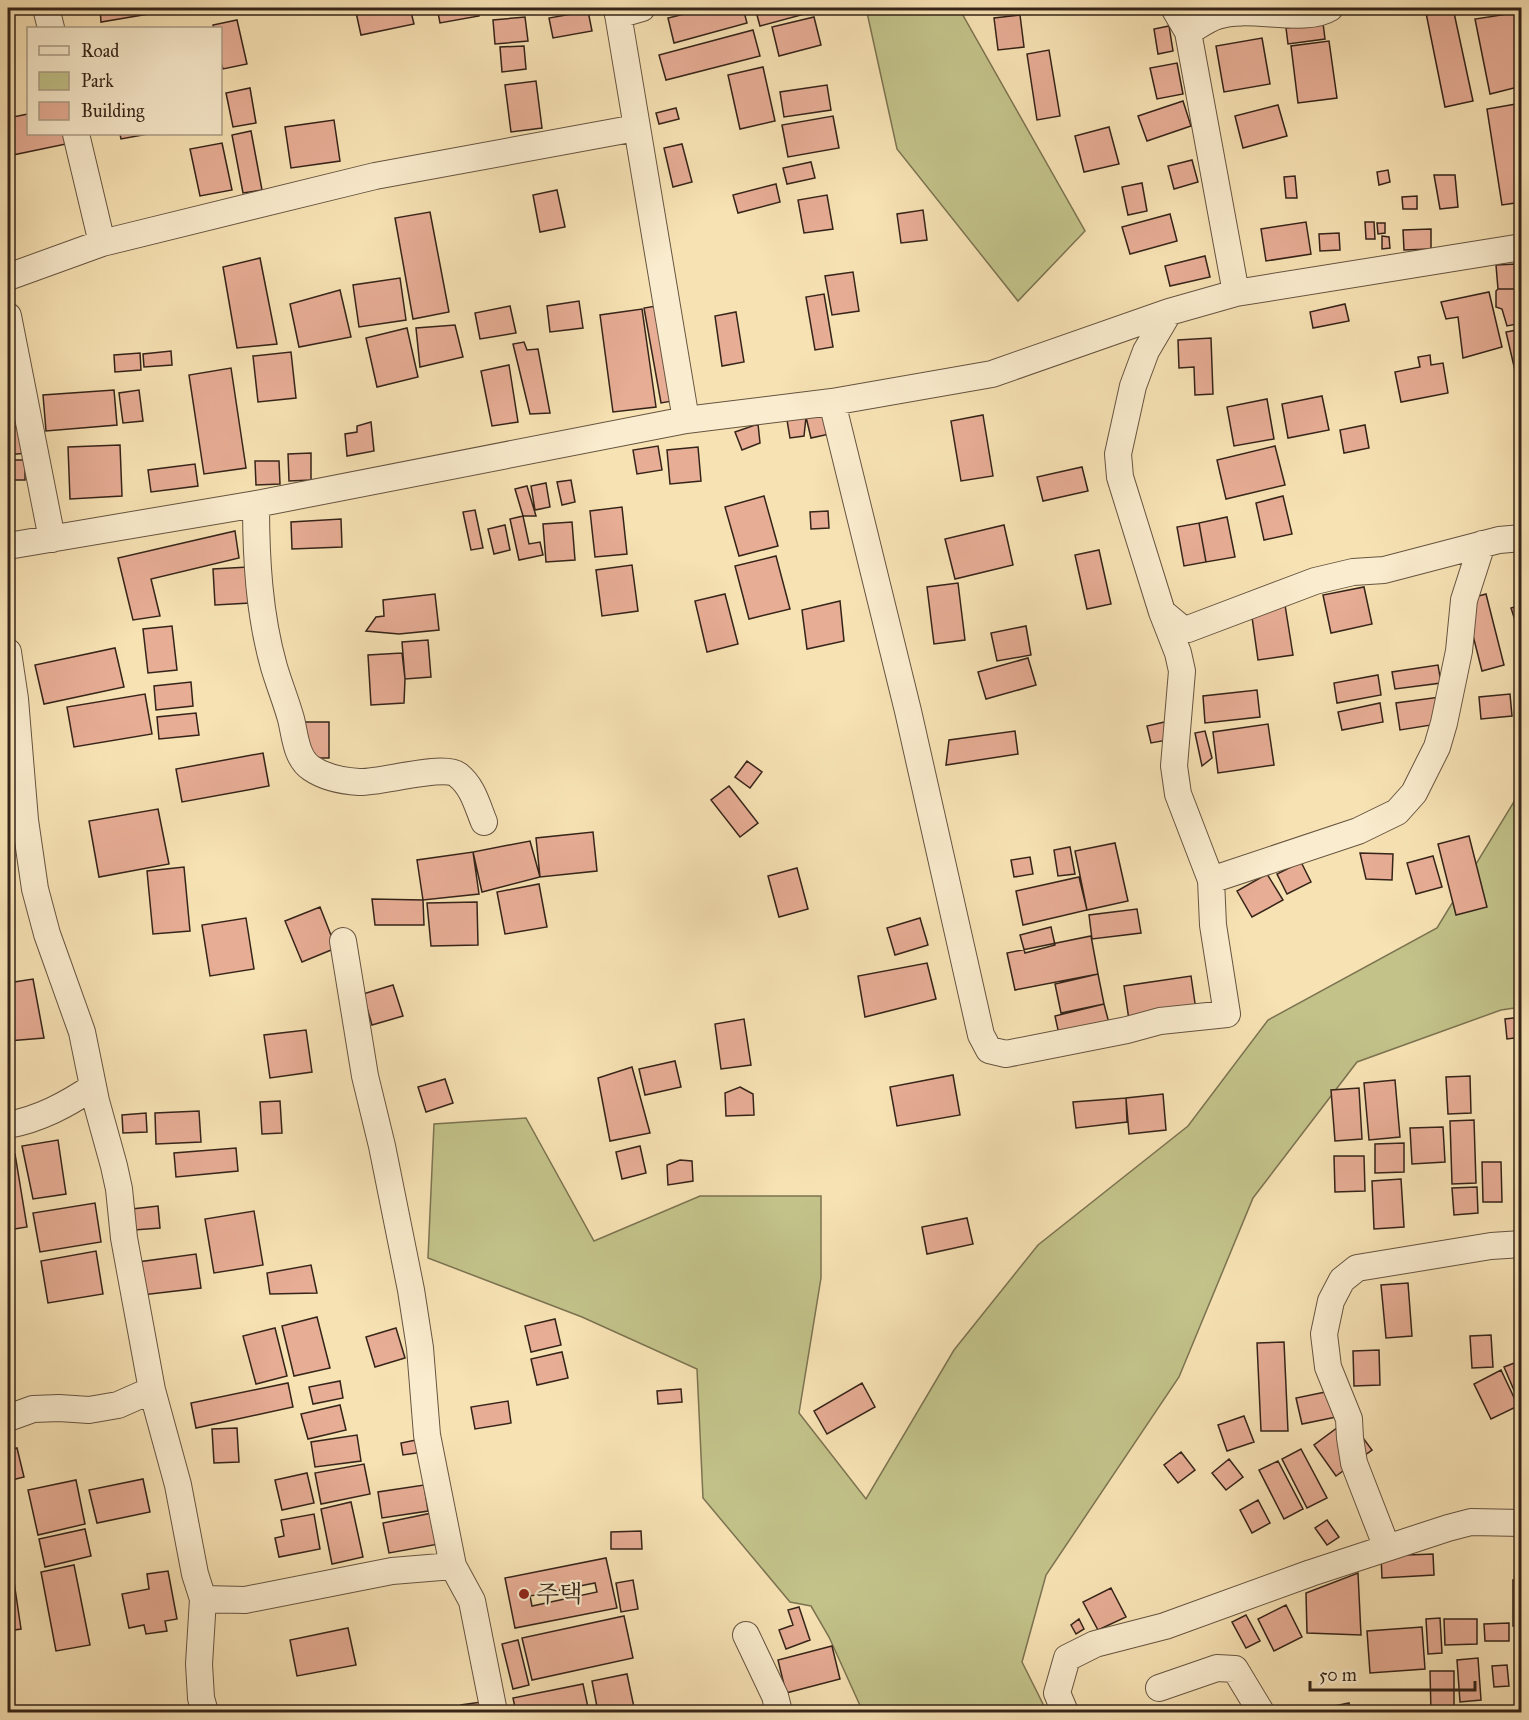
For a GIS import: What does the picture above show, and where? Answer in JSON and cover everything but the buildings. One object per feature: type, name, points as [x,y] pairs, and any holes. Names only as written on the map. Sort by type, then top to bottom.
[{"type":"street","points":[[46,8],[51,27]]},
{"type":"street","points":[[1174,8],[1188,32],[1236,293]]},
{"type":"street","points":[[1188,32],[1218,15],[1254,12],[1292,15],[1325,11],[1330,8]]},
{"type":"street","points":[[626,10],[636,128],[687,420]]},
{"type":"street","points":[[8,277],[102,243],[375,176],[636,128]]},
{"type":"street","points":[[76,135],[102,243]]},
{"type":"street","points":[[8,546],[256,504],[687,420],[832,402],[992,374],[1169,312],[1236,293],[1521,247]]},
{"type":"street","points":[[832,402],[908,711],[981,1035],[989,1050],[1006,1054],[1127,1030],[1160,1021],[1227,1014],[1220,956],[1213,925],[1210,880],[1178,794],[1174,766],[1182,671],[1120,477],[1118,454],[1132,386],[1146,351],[1169,312]]},
{"type":"street","points":[[8,316],[52,539]]},
{"type":"street","points":[[256,504],[257,559],[263,611],[274,666],[291,717],[300,754],[310,768],[329,776],[360,782],[438,772],[455,773],[470,786],[484,822]]},
{"type":"street","points":[[1162,612],[1180,627],[1188,629],[1316,581],[1353,572],[1384,570],[1408,565],[1482,544],[1521,538]]},
{"type":"street","points":[[1210,880],[1358,831],[1397,812],[1414,793],[1437,747],[1444,723],[1459,651],[1464,600],[1482,544]]},
{"type":"street","points":[[8,652],[15,699],[16,822],[47,934],[82,1032],[93,1087],[119,1190],[124,1238],[152,1390],[178,1485],[195,1574],[203,1599],[199,1664],[201,1698],[205,1713]]},
{"type":"street","points":[[343,941],[365,1076],[382,1146],[411,1290],[420,1348],[427,1435],[453,1566],[472,1601],[494,1713]]},
{"type":"street","points":[[8,1125],[39,1117],[64,1106],[93,1087]]},
{"type":"street","points":[[1386,1548],[1354,1463],[1349,1419],[1328,1367],[1324,1334],[1331,1301],[1342,1280],[1357,1268],[1491,1246],[1521,1244]]},
{"type":"street","points":[[8,1418],[33,1409],[89,1410],[118,1405],[152,1390]]},
{"type":"street","points":[[1065,1713],[1057,1693],[1067,1658],[1085,1648],[1165,1626],[1311,1573],[1471,1522],[1521,1523]]},
{"type":"street","points":[[203,1599],[245,1600],[392,1571],[453,1566]]},
{"type":"street","points":[[746,1635],[775,1696],[779,1713]]},
{"type":"street","points":[[1159,1688],[1217,1668],[1234,1669],[1241,1676],[1261,1713]]},
{"type":"green space","points":[[866,8],[961,8],[960,10],[1085,231],[1018,301],[897,149]]},
{"type":"green space","points":[[1521,796],[1521,1007],[1501,1010],[1357,1062],[1253,1198],[1179,1377],[1046,1575],[1022,1662],[1047,1712],[863,1712],[829,1637],[811,1606],[790,1602],[703,1498],[697,1369],[582,1317],[428,1258],[434,1124],[526,1118],[594,1241],[700,1196],[821,1196],[821,1278],[799,1413],[866,1499],[954,1350],[1038,1245],[1188,1126],[1268,1020],[1437,928],[1515,800]]},
{"type":"place","name":"주택","points":[[524,1594]]}]
